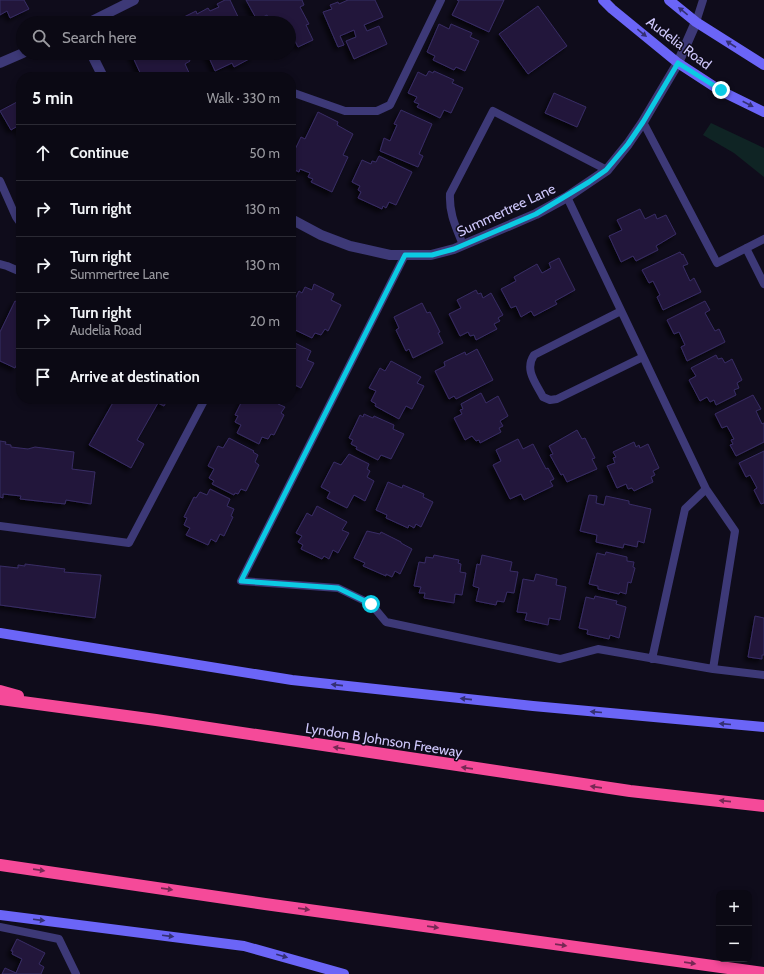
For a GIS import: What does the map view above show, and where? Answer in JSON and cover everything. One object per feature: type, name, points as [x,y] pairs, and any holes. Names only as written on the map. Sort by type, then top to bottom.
[{"type":"highway","points":[[0,690],[54,706]]},
{"type":"highway","name":"Lyndon B Johnson Freeway","points":[[0,700],[54,706],[172,723],[630,791],[764,806]]},
{"type":"highway","points":[[0,865],[265,904],[764,973]]},
{"type":"main road","name":"Audelia Road","points":[[603,0],[678,63],[721,90],[764,112]]},
{"type":"main road","name":"Audelia Road","points":[[669,0],[696,22],[764,65]]},
{"type":"main road","points":[[0,633],[292,680],[532,706],[764,727]]},
{"type":"main road","points":[[0,915],[244,946],[344,974]]},
{"type":"street","points":[[102,16],[134,0]]},
{"type":"street","name":"Summertree Lane","points":[[296,222],[321,235],[350,246],[390,255],[432,255],[454,249],[536,214],[567,197],[606,170],[628,144],[643,122],[678,63],[696,22]]},
{"type":"street","points":[[0,63],[16,56]]},
{"type":"street","points":[[94,60],[100,72]]},
{"type":"lane","points":[[296,94],[345,111],[377,111],[390,105],[440,0]]},
{"type":"lane","points":[[696,22],[703,0]]},
{"type":"lane","points":[[463,245],[453,221],[449,206],[450,194],[493,111],[606,170]]},
{"type":"lane","points":[[643,122],[717,263],[764,239]]},
{"type":"lane","points":[[0,181],[16,217]]},
{"type":"lane","points":[[567,197],[706,489],[735,531],[713,669]]},
{"type":"lane","points":[[746,248],[764,284]]},
{"type":"lane","points":[[405,255],[241,581],[338,588],[371,604],[386,622],[560,658],[598,649],[713,669],[764,675]]},
{"type":"lane","points":[[0,264],[16,270]]},
{"type":"lane","points":[[621,311],[534,355],[530,361],[529,369],[539,390],[543,398],[550,400],[557,399],[643,357]]},
{"type":"lane","points":[[0,526],[129,543],[202,404]]},
{"type":"lane","points":[[652,659],[685,509],[706,489]]},
{"type":"lane","points":[[0,927],[59,939],[76,974]]},
{"type":"green space","points":[[711,123],[764,148],[764,177],[734,153],[703,135]]},
{"type":"building","points":[[0,0],[24,0],[29,9],[10,18],[7,11],[0,15]]},
{"type":"building","points":[[225,0],[230,0],[238,16],[186,16],[196,11],[197,14],[208,8],[210,11],[219,7],[217,4]]},
{"type":"building","points":[[246,0],[302,0],[304,5],[300,7],[309,24],[306,25],[313,40],[298,47],[296,43],[296,16],[255,16]]},
{"type":"building","points":[[348,0],[375,0],[383,17],[364,25],[367,31],[379,26],[387,44],[354,59],[346,41],[356,37],[354,30],[340,36],[344,45],[338,47],[323,12],[332,9],[330,5],[338,2],[339,4]]},
{"type":"building","points":[[457,0],[504,0],[489,32],[452,15],[459,1]]},
{"type":"building","points":[[538,6],[567,46],[528,74],[499,34]]},
{"type":"building","points":[[439,24],[449,29],[451,24],[472,33],[470,37],[479,41],[465,71],[456,67],[454,70],[433,60],[435,56],[427,52]]},
{"type":"building","points":[[134,60],[190,61],[185,64],[189,72],[140,72]]},
{"type":"building","points":[[210,60],[247,60],[234,67],[232,63],[215,71]]},
{"type":"building","points":[[429,71],[433,73],[434,71],[454,80],[452,83],[463,88],[451,113],[444,110],[440,118],[417,107],[419,104],[414,102],[417,97],[408,93],[418,72],[426,76]]},
{"type":"building","points":[[554,93],[586,107],[577,127],[545,113]]},
{"type":"building","points":[[16,103],[16,127],[11,130],[0,111]]},
{"type":"building","points":[[401,110],[432,124],[419,154],[423,156],[418,167],[380,151],[384,138],[390,141],[397,125],[394,124]]},
{"type":"building","points":[[318,112],[338,122],[337,125],[353,134],[343,155],[348,157],[332,192],[311,182],[313,179],[308,177],[310,173],[300,169],[299,172],[296,170],[296,148],[301,137],[305,139]]},
{"type":"building","points":[[379,156],[412,172],[396,205],[389,202],[386,208],[383,206],[382,209],[358,198],[361,192],[358,190],[360,186],[352,182],[362,160],[371,164],[372,161],[376,162]]},
{"type":"building","points":[[640,209],[645,219],[655,214],[657,219],[666,215],[676,234],[656,246],[658,250],[636,261],[633,256],[621,262],[609,236],[622,230],[617,220]]},
{"type":"building","points":[[680,252],[682,255],[683,254],[688,264],[683,266],[690,281],[694,278],[701,292],[663,310],[657,297],[660,295],[653,281],[649,283],[642,270]]},
{"type":"building","points":[[559,258],[575,290],[555,301],[557,304],[534,316],[531,311],[521,317],[516,306],[511,308],[501,289],[516,281],[514,277],[537,264],[542,273],[551,268],[549,263]]},
{"type":"building","points":[[314,284],[334,294],[331,300],[341,305],[328,331],[325,329],[321,335],[315,333],[312,338],[296,330],[296,297],[299,291],[302,293],[305,287],[312,290]]},
{"type":"building","points":[[476,290],[478,294],[481,293],[483,298],[491,293],[503,315],[498,318],[500,321],[494,324],[497,329],[476,340],[474,335],[470,336],[468,332],[460,336],[449,314],[461,308],[457,300]]},
{"type":"building","points":[[705,301],[710,310],[705,313],[715,331],[719,329],[725,342],[687,361],[681,347],[685,345],[679,332],[674,334],[667,320]]},
{"type":"building","points":[[16,302],[15,368],[0,361],[0,332]]},
{"type":"building","points":[[422,303],[427,313],[430,312],[440,332],[438,333],[443,343],[413,358],[409,349],[406,351],[396,330],[399,328],[394,317]]},
{"type":"building","points":[[296,344],[311,351],[307,360],[314,363],[301,388],[296,386]]},
{"type":"building","points":[[477,349],[493,380],[456,399],[454,396],[449,399],[435,371],[445,366],[444,362],[465,352],[466,355]]},
{"type":"building","points":[[716,355],[718,359],[722,358],[725,363],[732,359],[742,380],[737,383],[739,388],[734,390],[736,395],[716,405],[714,400],[710,402],[707,397],[700,401],[689,380],[696,376],[691,368]]},
{"type":"building","points":[[391,361],[421,377],[417,383],[424,386],[412,409],[406,406],[399,419],[375,406],[376,404],[371,401],[376,391],[369,388],[380,368],[385,371]]},
{"type":"building","points":[[481,393],[486,403],[498,396],[508,416],[500,421],[503,426],[499,428],[501,432],[480,443],[479,440],[476,441],[472,436],[465,440],[454,418],[462,414],[460,410],[463,409],[461,404]]},
{"type":"building","points":[[753,395],[761,409],[756,411],[762,424],[764,423],[764,442],[736,456],[730,445],[733,444],[731,440],[734,439],[727,426],[722,428],[715,414]]},
{"type":"building","points":[[112,404],[157,404],[137,440],[144,444],[131,468],[89,445]]},
{"type":"building","points":[[240,404],[278,404],[285,407],[281,413],[284,415],[274,435],[271,434],[268,439],[262,437],[259,444],[237,433],[241,425],[235,422],[238,416],[235,415]]},
{"type":"building","points":[[364,414],[373,418],[374,416],[394,425],[393,429],[404,434],[391,459],[381,455],[378,460],[356,449],[357,447],[351,444],[353,440],[349,438],[360,415],[363,417]]},
{"type":"building","points":[[577,430],[582,439],[585,438],[595,458],[592,459],[597,469],[567,482],[563,474],[561,475],[550,455],[553,454],[549,446]]},
{"type":"building","points":[[229,438],[254,451],[253,452],[258,455],[255,462],[259,465],[246,491],[241,489],[238,494],[235,493],[234,495],[212,484],[214,481],[209,478],[214,469],[208,466],[218,446],[223,448]]},
{"type":"building","points":[[518,439],[523,449],[533,444],[546,469],[548,468],[554,479],[550,481],[553,486],[524,500],[521,494],[510,499],[493,465],[501,461],[496,450]]},
{"type":"building","points":[[0,441],[6,442],[5,444],[11,445],[11,447],[28,449],[35,447],[74,452],[72,469],[95,472],[91,504],[66,500],[65,504],[20,499],[21,496],[3,494],[3,498],[0,497]]},
{"type":"building","points":[[634,442],[636,447],[639,445],[640,448],[648,444],[659,468],[653,471],[655,475],[651,477],[653,482],[634,491],[632,488],[628,489],[626,484],[617,488],[607,466],[615,463],[613,458],[616,457],[613,452]]},
{"type":"building","points":[[764,451],[764,503],[761,504],[754,490],[757,488],[750,475],[746,477],[739,463]]},
{"type":"building","points":[[349,454],[369,464],[367,469],[370,471],[367,477],[374,481],[365,501],[354,495],[347,508],[327,498],[330,492],[321,487],[334,462],[341,465]]},
{"type":"building","points":[[388,482],[402,488],[403,485],[424,494],[423,497],[433,502],[421,527],[416,524],[414,528],[409,525],[408,528],[386,518],[387,515],[376,510]]},
{"type":"building","points":[[210,489],[230,499],[227,506],[234,509],[231,516],[233,517],[224,536],[220,534],[216,542],[211,539],[208,545],[186,535],[190,528],[184,525],[187,518],[184,517],[194,497],[196,498],[200,492],[207,495]]},
{"type":"building","points":[[589,495],[597,496],[596,503],[604,505],[606,496],[629,501],[629,504],[651,509],[644,543],[638,541],[637,547],[624,544],[623,548],[596,542],[597,535],[580,531]]},
{"type":"building","points":[[317,506],[347,522],[342,530],[349,533],[338,553],[333,550],[329,559],[324,556],[322,559],[301,549],[303,545],[298,542],[302,536],[296,533],[307,513],[312,516]]},
{"type":"building","points":[[367,531],[380,534],[381,532],[412,549],[400,574],[395,571],[392,577],[386,574],[386,576],[363,566],[365,563],[354,558]]},
{"type":"building","points":[[606,552],[627,557],[627,561],[634,562],[633,567],[635,568],[631,583],[628,582],[626,594],[620,592],[619,594],[598,589],[598,586],[589,584],[597,553],[605,555]]},
{"type":"building","points":[[434,555],[459,560],[458,563],[461,564],[460,572],[466,573],[462,595],[455,594],[454,603],[424,598],[425,593],[419,593],[421,587],[414,586],[419,562],[425,563],[426,557],[433,558]]},
{"type":"building","points":[[482,555],[512,562],[510,571],[518,572],[514,593],[507,592],[504,602],[497,601],[496,605],[476,601],[479,588],[473,586],[477,564],[480,565]]},
{"type":"building","points":[[25,564],[65,569],[64,572],[101,575],[95,618],[0,605],[0,566],[18,568],[18,565],[25,566]]},
{"type":"building","points":[[536,574],[557,579],[556,585],[566,587],[560,620],[549,618],[548,625],[525,620],[527,613],[517,612],[523,579],[534,581]]},
{"type":"building","points":[[595,596],[617,601],[616,604],[626,607],[619,638],[610,635],[609,639],[587,634],[588,630],[579,628],[586,597],[594,599]]},
{"type":"building","points":[[755,616],[764,618],[764,655],[762,655],[762,659],[748,657]]},
{"type":"building","points":[[17,939],[45,953],[39,964],[44,967],[41,974],[2,974],[5,968],[16,973],[22,959],[12,954],[13,951],[11,951]]},
{"type":"route","points":[[371,604],[338,588],[241,581],[405,255],[432,255],[454,249],[536,214],[567,197],[589,182],[606,170],[628,144],[643,122],[678,63],[721,90]]}]
